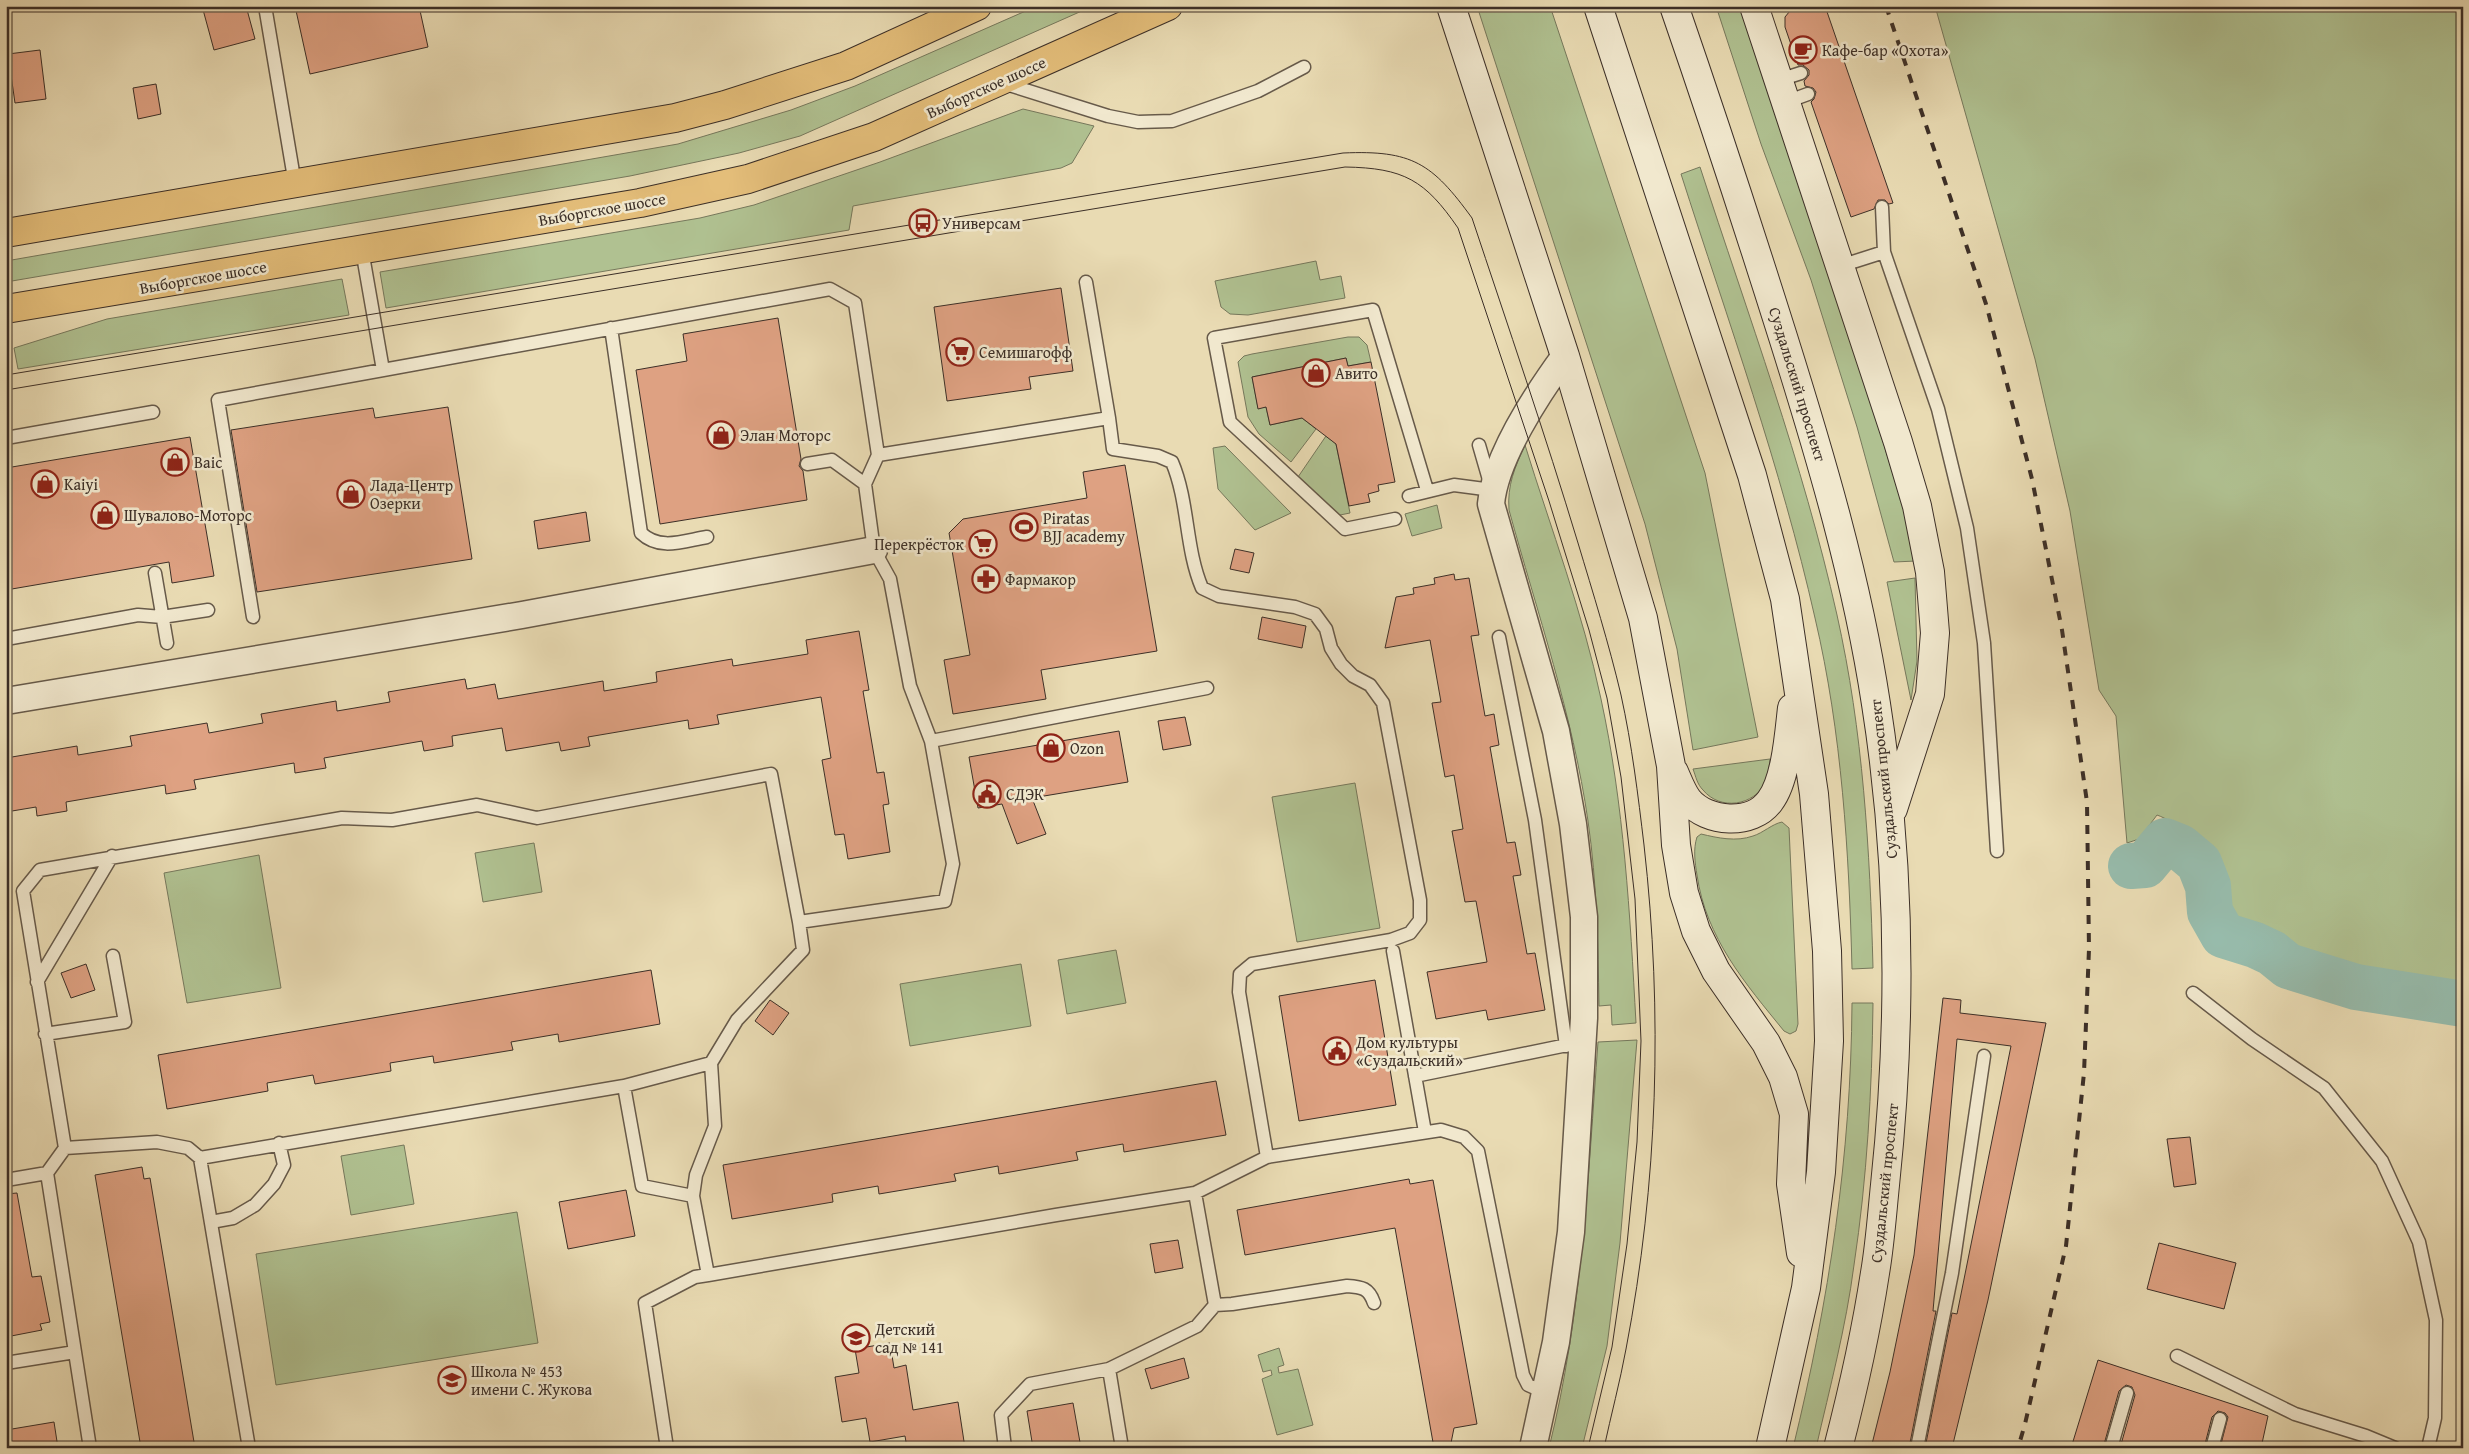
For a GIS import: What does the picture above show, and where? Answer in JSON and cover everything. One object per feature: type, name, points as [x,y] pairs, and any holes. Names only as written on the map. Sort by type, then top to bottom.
[{"type":"main road","points":[[6,233],[625,127],[725,105],[846,66],[977,6]]},
{"type":"main road","name":"Выборгское шоссе","points":[[6,310],[640,203],[748,179],[874,137],[1168,6]]},
{"type":"main road","points":[[1451,6],[1565,356],[1643,618],[1671,766],[1676,845],[1684,893],[1696,931],[1716,971],[1766,1043],[1783,1077],[1794,1114],[1791,1184],[1806,1288]]},
{"type":"main road","points":[[1598,6],[1752,475],[1785,598],[1814,794],[1826,951],[1829,1041],[1821,1172],[1806,1288],[1770,1448]]},
{"type":"main road","name":"Суздальский проспект","points":[[1674,6],[1726,156],[1813,430],[1838,522],[1859,610],[1876,703],[1891,815],[1896,985],[1896,1042],[1891,1125],[1876,1270],[1858,1367],[1838,1448]]},
{"type":"main road","points":[[1754,6],[1794,87],[1840,266],[1917,506],[1930,572],[1935,633],[1930,694],[1891,815]]},
{"type":"main road","points":[[1671,766],[1689,800],[1705,811],[1721,818],[1740,818],[1758,813],[1770,801],[1779,777],[1787,744],[1796,674]]},
{"type":"street","points":[[1533,1448],[1556,1342],[1571,1232],[1574,1044],[1584,917],[1573,824],[1556,730],[1491,504],[1492,490],[1522,423],[1565,356]]},
{"type":"street","points":[[6,701],[522,615],[874,550]]},
{"type":"lane","points":[[265,6],[295,184]]},
{"type":"lane","points":[[998,82],[1108,116],[1138,122],[1172,121],[1258,90],[1304,66]]},
{"type":"lane","points":[[1882,206],[1884,252],[1938,409],[1967,528],[1984,643],[1997,851]]},
{"type":"lane","points":[[362,250],[383,370]]},
{"type":"lane","points":[[1840,266],[1884,252]]},
{"type":"lane","points":[[1086,282],[1113,448],[1158,456],[1172,462],[1178,478],[1194,570],[1202,588],[1219,596],[1295,608],[1315,614],[1326,629],[1331,648],[1341,664],[1353,676],[1370,685],[1383,703],[1420,900],[1420,920],[1410,934],[1391,940],[1276,958],[1252,964],[1240,974],[1240,1001],[1267,1157]]},
{"type":"lane","points":[[253,617],[218,400],[830,289],[855,303],[878,455],[866,484],[874,550],[890,579],[910,686],[931,741],[953,864],[945,901],[799,922]]},
{"type":"lane","points":[[1395,519],[1345,529],[1230,422],[1214,338],[1373,310],[1427,490]]},
{"type":"lane","points":[[611,328],[640,533],[649,541],[663,544],[707,537]]},
{"type":"lane","points":[[6,438],[153,412]]},
{"type":"lane","points":[[878,455],[1109,418]]},
{"type":"lane","points":[[1409,496],[1427,490],[1454,485],[1492,490],[1479,445]]},
{"type":"lane","points":[[807,464],[832,460],[866,484]]},
{"type":"lane","points":[[156,573],[167,643]]},
{"type":"lane","points":[[6,639],[138,616],[162,618],[208,610]]},
{"type":"lane","points":[[1415,1076],[1574,1044],[1535,820],[1499,637]]},
{"type":"lane","points":[[931,741],[1207,688]]},
{"type":"lane","points":[[6,1180],[47,1173],[65,1148],[23,891],[40,870],[112,856],[288,829],[342,818],[392,820],[477,805],[536,818],[771,774],[803,950],[737,1020],[711,1063],[714,1126],[696,1175],[693,1196],[708,1275]]},
{"type":"lane","points":[[37,982],[112,856]]},
{"type":"lane","points":[[1393,950],[1425,1132]]},
{"type":"lane","points":[[45,1034],[125,1022],[113,956]]},
{"type":"lane","points":[[2193,993],[2252,1039],[2324,1088],[2382,1162],[2419,1242],[2436,1320],[2436,1418],[2428,1448]]},
{"type":"lane","points":[[1917,1448],[1952,1273],[1984,1056]]},
{"type":"lane","points":[[200,1158],[279,1143],[624,1086],[711,1063]]},
{"type":"lane","points":[[624,1086],[642,1186],[693,1196]]},
{"type":"lane","points":[[667,1448],[645,1302],[695,1278],[1056,1215],[1195,1193],[1267,1157],[1442,1130],[1464,1136],[1478,1150],[1522,1374],[1528,1385],[1546,1393]]},
{"type":"lane","points":[[65,1148],[157,1142],[188,1148],[200,1158],[249,1448]]},
{"type":"lane","points":[[211,1222],[233,1218],[255,1205],[274,1184],[284,1165],[279,1143]]},
{"type":"lane","points":[[47,1173],[90,1448]]},
{"type":"lane","points":[[1004,1448],[1001,1414],[1030,1384],[1109,1369],[1197,1326],[1215,1304],[1195,1193]]},
{"type":"lane","points":[[1215,1304],[1232,1304],[1347,1286],[1361,1287],[1370,1292],[1374,1303]]},
{"type":"lane","points":[[6,1363],[75,1352]]},
{"type":"lane","points":[[2177,1356],[2295,1414],[2358,1433],[2395,1448]]},
{"type":"lane","points":[[1109,1369],[1122,1448]]},
{"type":"lane","points":[[2111,1448],[2127,1393]]},
{"type":"lane","points":[[2212,1448],[2220,1419]]},
{"type":"shaded area","points":[[1037,6],[1093,6],[800,136],[739,153],[630,176],[6,282],[6,261],[678,144],[791,110],[855,86]]},
{"type":"shaded area","points":[[1477,6],[1550,6],[1705,473],[1758,737],[1693,750],[1677,649],[1645,524]]},
{"type":"shaded area","points":[[1716,6],[1742,6],[1860,367],[1904,510],[1916,561],[1894,562],[1857,427],[1811,280],[1761,144]]},
{"type":"shaded area","points":[[1935,6],[2463,6],[2463,989],[2378,981],[2340,968],[2295,960],[2275,943],[2222,911],[2209,862],[2193,841],[2165,818],[2157,815],[2139,839],[2127,843],[2116,716],[2099,690],[2070,511],[2035,359]]},
{"type":"shaded area","points":[[1023,109],[1094,126],[1072,163],[1061,168],[853,206],[849,230],[386,308],[380,272],[700,218],[754,205],[880,162]]},
{"type":"shaded area","points":[[1700,167],[1791,445],[1808,502],[1837,615],[1853,702],[1864,791],[1870,879],[1873,968],[1852,969],[1849,881],[1838,749],[1824,661],[1801,562],[1770,450],[1681,174]]},
{"type":"shaded area","points":[[1316,261],[1320,280],[1341,276],[1345,298],[1248,315],[1230,314],[1221,307],[1215,281]]},
{"type":"shaded area","points":[[342,279],[349,315],[18,369],[14,348],[107,319]]},
{"type":"shaded area","points":[[1348,337],[1359,337],[1367,345],[1371,362],[1348,366],[1346,358],[1252,377],[1258,408],[1266,407],[1270,425],[1302,418],[1316,429],[1291,462],[1259,434],[1248,417],[1238,362],[1244,356],[1252,354]]},
{"type":"shaded area","points":[[1326,436],[1336,444],[1350,513],[1340,515],[1298,477]]},
{"type":"shaded area","points":[[1525,445],[1585,635],[1594,667],[1609,739],[1625,860],[1636,1023],[1612,1025],[1611,1005],[1599,1006],[1595,890],[1588,821],[1581,782],[1564,703],[1509,510],[1509,492],[1515,469]]},
{"type":"shaded area","points":[[1225,446],[1291,513],[1255,530],[1218,489],[1213,448]]},
{"type":"shaded area","points":[[1437,505],[1442,528],[1412,536],[1405,514]]},
{"type":"shaded area","points":[[1915,578],[1917,661],[1911,700],[1887,582]]},
{"type":"shaded area","points":[[1770,759],[1767,779],[1761,790],[1745,801],[1736,803],[1718,801],[1710,797],[1699,785],[1693,769]]},
{"type":"shaded area","points":[[1355,783],[1380,928],[1297,942],[1272,797]]},
{"type":"shaded area","points":[[1782,822],[1789,828],[1798,1024],[1796,1031],[1790,1034],[1784,1031],[1755,995],[1729,959],[1718,939],[1702,898],[1695,856],[1697,837],[1701,834],[1720,838],[1747,838]]},
{"type":"shaded area","points":[[2155,836],[2169,837],[2180,847],[2174,851],[2165,849],[2147,873],[2131,870],[2131,861],[2146,857]]},
{"type":"shaded area","points":[[534,843],[542,892],[483,902],[475,853]]},
{"type":"shaded area","points":[[259,855],[281,988],[187,1003],[164,873]]},
{"type":"shaded area","points":[[1116,950],[1126,1003],[1067,1014],[1058,960]]},
{"type":"shaded area","points":[[1021,964],[1031,1026],[910,1046],[900,984]]},
{"type":"shaded area","points":[[1852,1003],[1873,1003],[1868,1134],[1859,1233],[1842,1334],[1816,1448],[1793,1448],[1817,1338],[1836,1227],[1851,1060]]},
{"type":"shaded area","points":[[1637,1040],[1620,1243],[1607,1346],[1582,1448],[1549,1448],[1569,1348],[1576,1297],[1587,1195],[1598,1042]]},
{"type":"shaded area","points":[[404,1145],[414,1204],[351,1215],[341,1156]]},
{"type":"shaded area","points":[[517,1212],[538,1343],[276,1385],[256,1254]]},
{"type":"shaded area","points":[[1279,1348],[1284,1365],[1278,1367],[1279,1373],[1298,1369],[1313,1425],[1277,1435],[1262,1379],[1272,1375],[1271,1370],[1263,1372],[1258,1355]]},
{"type":"building","points":[[202,6],[246,6],[255,39],[214,50]]},
{"type":"building","points":[[295,6],[419,6],[428,47],[310,74]]},
{"type":"building","points":[[1794,6],[1825,6],[1893,203],[1889,204],[1885,200],[1878,200],[1874,209],[1851,217],[1811,102],[1816,92],[1813,88],[1805,86],[1804,81],[1809,75],[1809,70],[1803,65],[1798,65],[1785,27],[1785,17]]},
{"type":"building","points":[[40,50],[46,99],[15,103],[8,54]]},
{"type":"building","points":[[156,84],[161,114],[138,119],[133,88]]},
{"type":"building","points":[[1061,288],[1073,371],[1029,377],[1031,389],[947,401],[934,307]]},
{"type":"building","name":"Элан Моторс","points":[[778,318],[801,459],[799,466],[803,471],[807,500],[660,524],[636,370],[687,361],[683,334]]},
{"type":"building","points":[[1346,358],[1348,366],[1371,362],[1395,482],[1378,485],[1379,491],[1368,494],[1370,502],[1349,506],[1336,444],[1302,418],[1270,425],[1266,407],[1258,409],[1252,377]]},
{"type":"building","name":"Лада-Центр Озерки","points":[[448,407],[472,559],[257,592],[231,430],[373,408],[375,418]]},
{"type":"building","name":"Шувалово-Моторс","points":[[190,437],[214,576],[172,583],[169,562],[6,590],[6,468]]},
{"type":"building","points":[[1125,465],[1157,651],[1041,670],[1046,699],[953,714],[944,660],[970,655],[949,533],[963,519],[1087,498],[1083,472]]},
{"type":"building","points":[[586,512],[590,541],[538,549],[534,521]]},
{"type":"building","points":[[1235,549],[1254,553],[1249,573],[1230,569]]},
{"type":"building","points":[[1454,574],[1455,580],[1469,578],[1479,635],[1471,636],[1485,716],[1494,714],[1499,745],[1490,747],[1507,843],[1515,842],[1521,875],[1513,876],[1527,954],[1535,953],[1545,1010],[1488,1020],[1486,1010],[1436,1019],[1427,972],[1487,962],[1476,901],[1465,902],[1452,831],[1463,829],[1454,775],[1445,777],[1432,703],[1441,702],[1430,640],[1385,648],[1396,597],[1414,594],[1413,588],[1435,584],[1434,578]]},
{"type":"building","points":[[1262,617],[1306,626],[1302,648],[1258,639]]},
{"type":"building","points":[[859,631],[869,690],[863,691],[877,773],[884,772],[889,804],[883,805],[890,852],[848,859],[844,834],[835,835],[822,760],[831,758],[821,697],[717,715],[719,724],[689,729],[688,720],[588,737],[590,746],[561,751],[559,742],[506,751],[502,728],[452,736],[453,746],[424,751],[422,741],[324,758],[326,768],[295,773],[294,763],[194,780],[196,789],[166,794],[165,785],[66,802],[67,811],[37,816],[36,807],[6,812],[6,758],[77,746],[78,755],[132,746],[130,736],[207,723],[209,733],[263,723],[261,714],[336,701],[337,711],[390,702],[388,692],[465,679],[467,689],[495,684],[498,699],[603,681],[604,691],[657,682],[656,672],[732,659],[733,666],[808,654],[806,640]]},
{"type":"building","points":[[1185,717],[1191,745],[1163,750],[1158,721]]},
{"type":"building","points":[[1119,731],[1128,782],[1032,798],[1046,834],[1017,844],[1002,804],[978,808],[969,757]]},
{"type":"building","points":[[86,964],[95,990],[71,998],[61,973]]},
{"type":"building","points":[[651,970],[660,1024],[559,1042],[558,1034],[511,1042],[513,1050],[434,1063],[433,1056],[390,1063],[391,1071],[315,1084],[313,1075],[267,1083],[268,1091],[167,1109],[158,1055]]},
{"type":"building","name":"Дом культуры «Суздальский»","points":[[1375,980],[1396,1105],[1299,1121],[1279,996]]},
{"type":"building","points":[[1943,998],[1961,1000],[1960,1013],[2046,1023],[1988,1300],[1952,1448],[1925,1448],[1952,1313],[1957,1314],[2011,1046],[1957,1039],[1933,1311],[1936,1311],[1909,1448],[1871,1448],[1890,1372],[1914,1255]]},
{"type":"building","points":[[770,1000],[789,1013],[773,1035],[755,1021]]},
{"type":"building","points":[[1216,1081],[1226,1135],[1124,1152],[1123,1144],[1076,1152],[1078,1160],[999,1174],[998,1166],[954,1174],[956,1181],[879,1194],[878,1186],[832,1194],[833,1202],[732,1219],[723,1165]]},
{"type":"building","points":[[2190,1137],[2196,1184],[2174,1187],[2167,1139]]},
{"type":"building","points":[[142,1167],[144,1179],[150,1178],[195,1448],[141,1448],[95,1175]]},
{"type":"building","points":[[1409,1179],[1410,1184],[1433,1180],[1477,1424],[1454,1428],[1450,1448],[1434,1448],[1395,1228],[1245,1255],[1237,1210]]},
{"type":"building","points":[[626,1190],[635,1236],[568,1249],[559,1202]]},
{"type":"building","points":[[17,1193],[32,1277],[41,1276],[50,1322],[40,1324],[42,1330],[6,1337],[6,1194]]},
{"type":"building","points":[[1178,1240],[1183,1268],[1155,1273],[1150,1244]]},
{"type":"building","points":[[2159,1243],[2236,1263],[2224,1309],[2147,1289]]},
{"type":"building","points":[[890,1343],[894,1368],[906,1365],[913,1410],[958,1402],[965,1448],[907,1448],[905,1436],[870,1442],[866,1418],[842,1422],[835,1377],[859,1373],[855,1349]]},
{"type":"building","points":[[1184,1358],[1189,1378],[1151,1389],[1145,1369]]},
{"type":"building","points":[[2098,1360],[2268,1416],[2261,1448],[2220,1448],[2228,1417],[2225,1413],[2218,1411],[2212,1417],[2204,1448],[2120,1448],[2135,1395],[2132,1387],[2126,1385],[2119,1391],[2103,1448],[2071,1448]]},
{"type":"building","points":[[1073,1403],[1081,1448],[1033,1448],[1027,1411]]},
{"type":"building","points":[[54,1422],[58,1448],[6,1448],[6,1430]]},
{"type":"waterway","points":[[2131,866],[2145,865],[2165,841],[2180,847],[2199,863],[2208,886],[2210,912],[2223,935],[2255,945],[2272,953],[2288,966],[2356,987],[2463,1004]]},
{"type":"tram line","points":[[6,375],[1343,153],[1387,154],[1404,158],[1432,172],[1445,184],[1472,218],[1565,502],[1606,638],[1632,751],[1644,845],[1654,971],[1654,1098],[1651,1161],[1637,1287],[1624,1361],[1604,1448]]},
{"type":"tram line","points":[[6,390],[1345,167],[1383,170],[1398,174],[1423,188],[1435,198],[1458,228],[1549,501],[1589,630],[1607,698],[1621,777],[1635,899],[1641,1041],[1637,1142],[1627,1244],[1612,1347],[1588,1448]]},
{"type":"railway","points":[[1886,6],[1986,304],[2032,479],[2062,630],[2087,802],[2089,949],[2084,1073],[2066,1246],[2018,1448]]},
{"type":"place","name":"Кафе-бар «Охота»","points":[[1803,50]]},
{"type":"place","name":"Универсам","points":[[923,223]]},
{"type":"place","name":"Семишагофф","points":[[960,352]]},
{"type":"place","name":"Авито","points":[[1316,373]]},
{"type":"place","name":"Элан Моторс","points":[[721,435]]},
{"type":"place","name":"Baic","points":[[175,462]]},
{"type":"place","name":"Kaiyi","points":[[45,484]]},
{"type":"place","name":"Лада-Центр Озерки","points":[[351,494]]},
{"type":"place","name":"Шувалово-Моторс","points":[[105,515]]},
{"type":"place","name":"Piratas BJJ academy","points":[[1024,527]]},
{"type":"place","name":"Перекрёсток","points":[[983,544]]},
{"type":"place","name":"Фармакор","points":[[986,579]]},
{"type":"place","name":"Ozon","points":[[1051,748]]},
{"type":"place","name":"СДЭК","points":[[987,794]]},
{"type":"place","name":"Дом культуры «Суздальский»","points":[[1337,1051]]},
{"type":"place","name":"Детский сад № 141","points":[[856,1338]]},
{"type":"place","name":"Школа № 453 имени С. Жукова","points":[[452,1380]]}]
